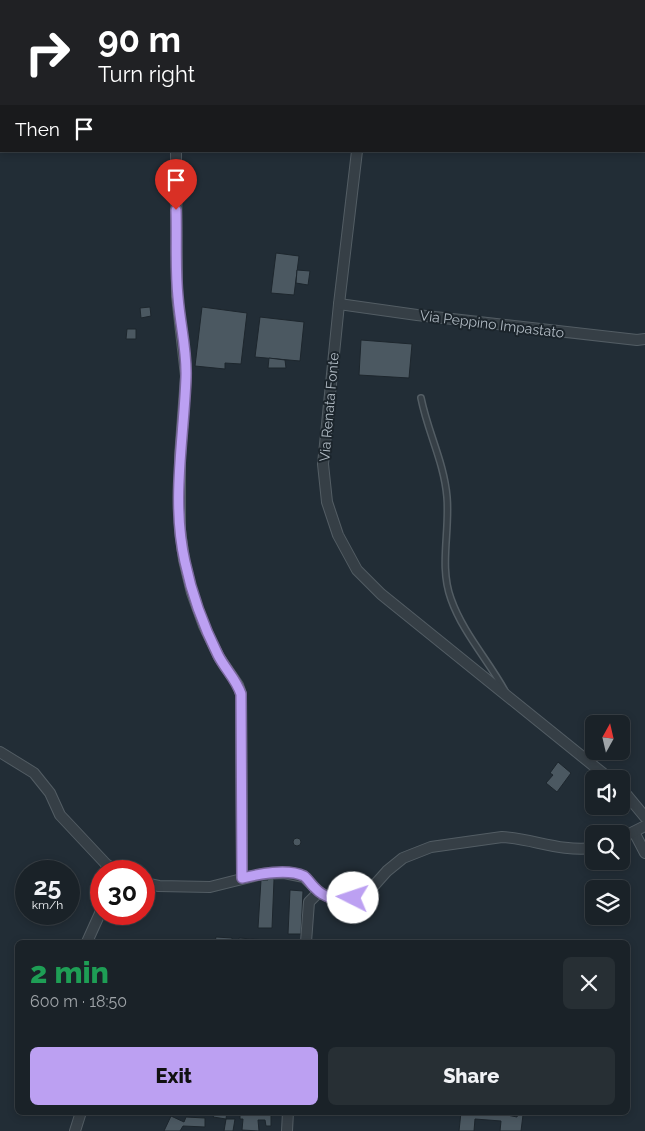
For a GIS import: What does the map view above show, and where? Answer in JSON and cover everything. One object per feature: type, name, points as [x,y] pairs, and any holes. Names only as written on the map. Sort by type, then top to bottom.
[{"type":"street","points":[[176,152],[177,296],[186,376],[180,456],[180,530],[184,560],[192,593],[204,626],[219,657],[238,684],[241,694],[242,878]]},
{"type":"street","name":"Via Renata Fonte","points":[[357,152],[323,464],[327,502],[338,535],[357,570],[381,594],[599,770]]},
{"type":"street","name":"Via Peppino Impastato","points":[[339,304],[417,315],[638,340],[645,339]]},
{"type":"street","points":[[0,752],[34,773],[50,793],[60,815],[102,860]]},
{"type":"street","points":[[630,799],[645,817]]},
{"type":"street","points":[[630,834],[645,826]]},
{"type":"street","points":[[634,832],[645,853]]},
{"type":"street","points":[[155,885],[210,888],[242,878],[262,874],[284,873],[304,876],[319,892],[335,900],[353,898],[371,889],[387,871],[403,858],[431,847],[502,837],[574,850],[585,849]]},
{"type":"street","points":[[306,940],[310,902],[319,892]]},
{"type":"street","points":[[88,940],[95,925]]},
{"type":"street","points":[[75,1131],[80,1115]]},
{"type":"street","points":[[287,1131],[288,1115]]},
{"type":"lane","points":[[421,398],[425,419],[436,446],[444,475],[447,499],[445,570],[450,598],[462,625],[508,697]]},
{"type":"building","points":[[276,253],[299,256],[294,295],[271,293]]},
{"type":"building","points":[[297,270],[310,271],[308,285],[296,283]]},
{"type":"building","points":[[150,307],[151,316],[141,318],[140,308]]},
{"type":"building","points":[[202,307],[247,313],[241,364],[225,363],[225,369],[195,366]]},
{"type":"building","points":[[260,317],[304,322],[300,361],[255,357]]},
{"type":"building","points":[[127,329],[136,329],[136,339],[126,339]]},
{"type":"building","points":[[361,340],[412,344],[409,378],[359,375]]},
{"type":"building","points":[[269,358],[285,360],[286,368],[268,368]]},
{"type":"building","points":[[558,762],[571,773],[557,792],[546,783],[553,775],[550,773]]},
{"type":"building","points":[[297,838],[301,842],[297,846],[293,842]]},
{"type":"building","points":[[268,878],[273,878],[274,880],[272,928],[258,928],[261,880],[268,880]]},
{"type":"building","points":[[290,890],[303,891],[301,934],[288,934]]},
{"type":"building","points":[[216,937],[232,938],[232,940],[215,940]]},
{"type":"building","points":[[239,938],[265,940],[239,940]]},
{"type":"building","points":[[214,1115],[227,1115],[226,1119],[213,1117]]},
{"type":"building","points":[[240,1115],[271,1115],[271,1126],[266,1126],[265,1120],[258,1120],[259,1131],[242,1130],[243,1119],[240,1119]]},
{"type":"building","points":[[461,1115],[507,1115],[517,1117],[518,1115],[523,1115],[521,1131],[500,1131],[501,1121],[475,1119],[474,1131],[459,1131]]},
{"type":"building","points":[[171,1116],[184,1122],[186,1117],[205,1118],[205,1127],[183,1126],[180,1131],[164,1131]]},
{"type":"building","points":[[226,1119],[235,1119],[233,1131],[224,1131]]},
{"type":"route","points":[[176,210],[177,296],[186,376],[180,456],[180,530],[184,560],[192,593],[204,626],[219,657],[238,684],[241,694],[242,878],[262,874],[284,873],[304,876],[319,892],[335,900],[353,898]]}]
